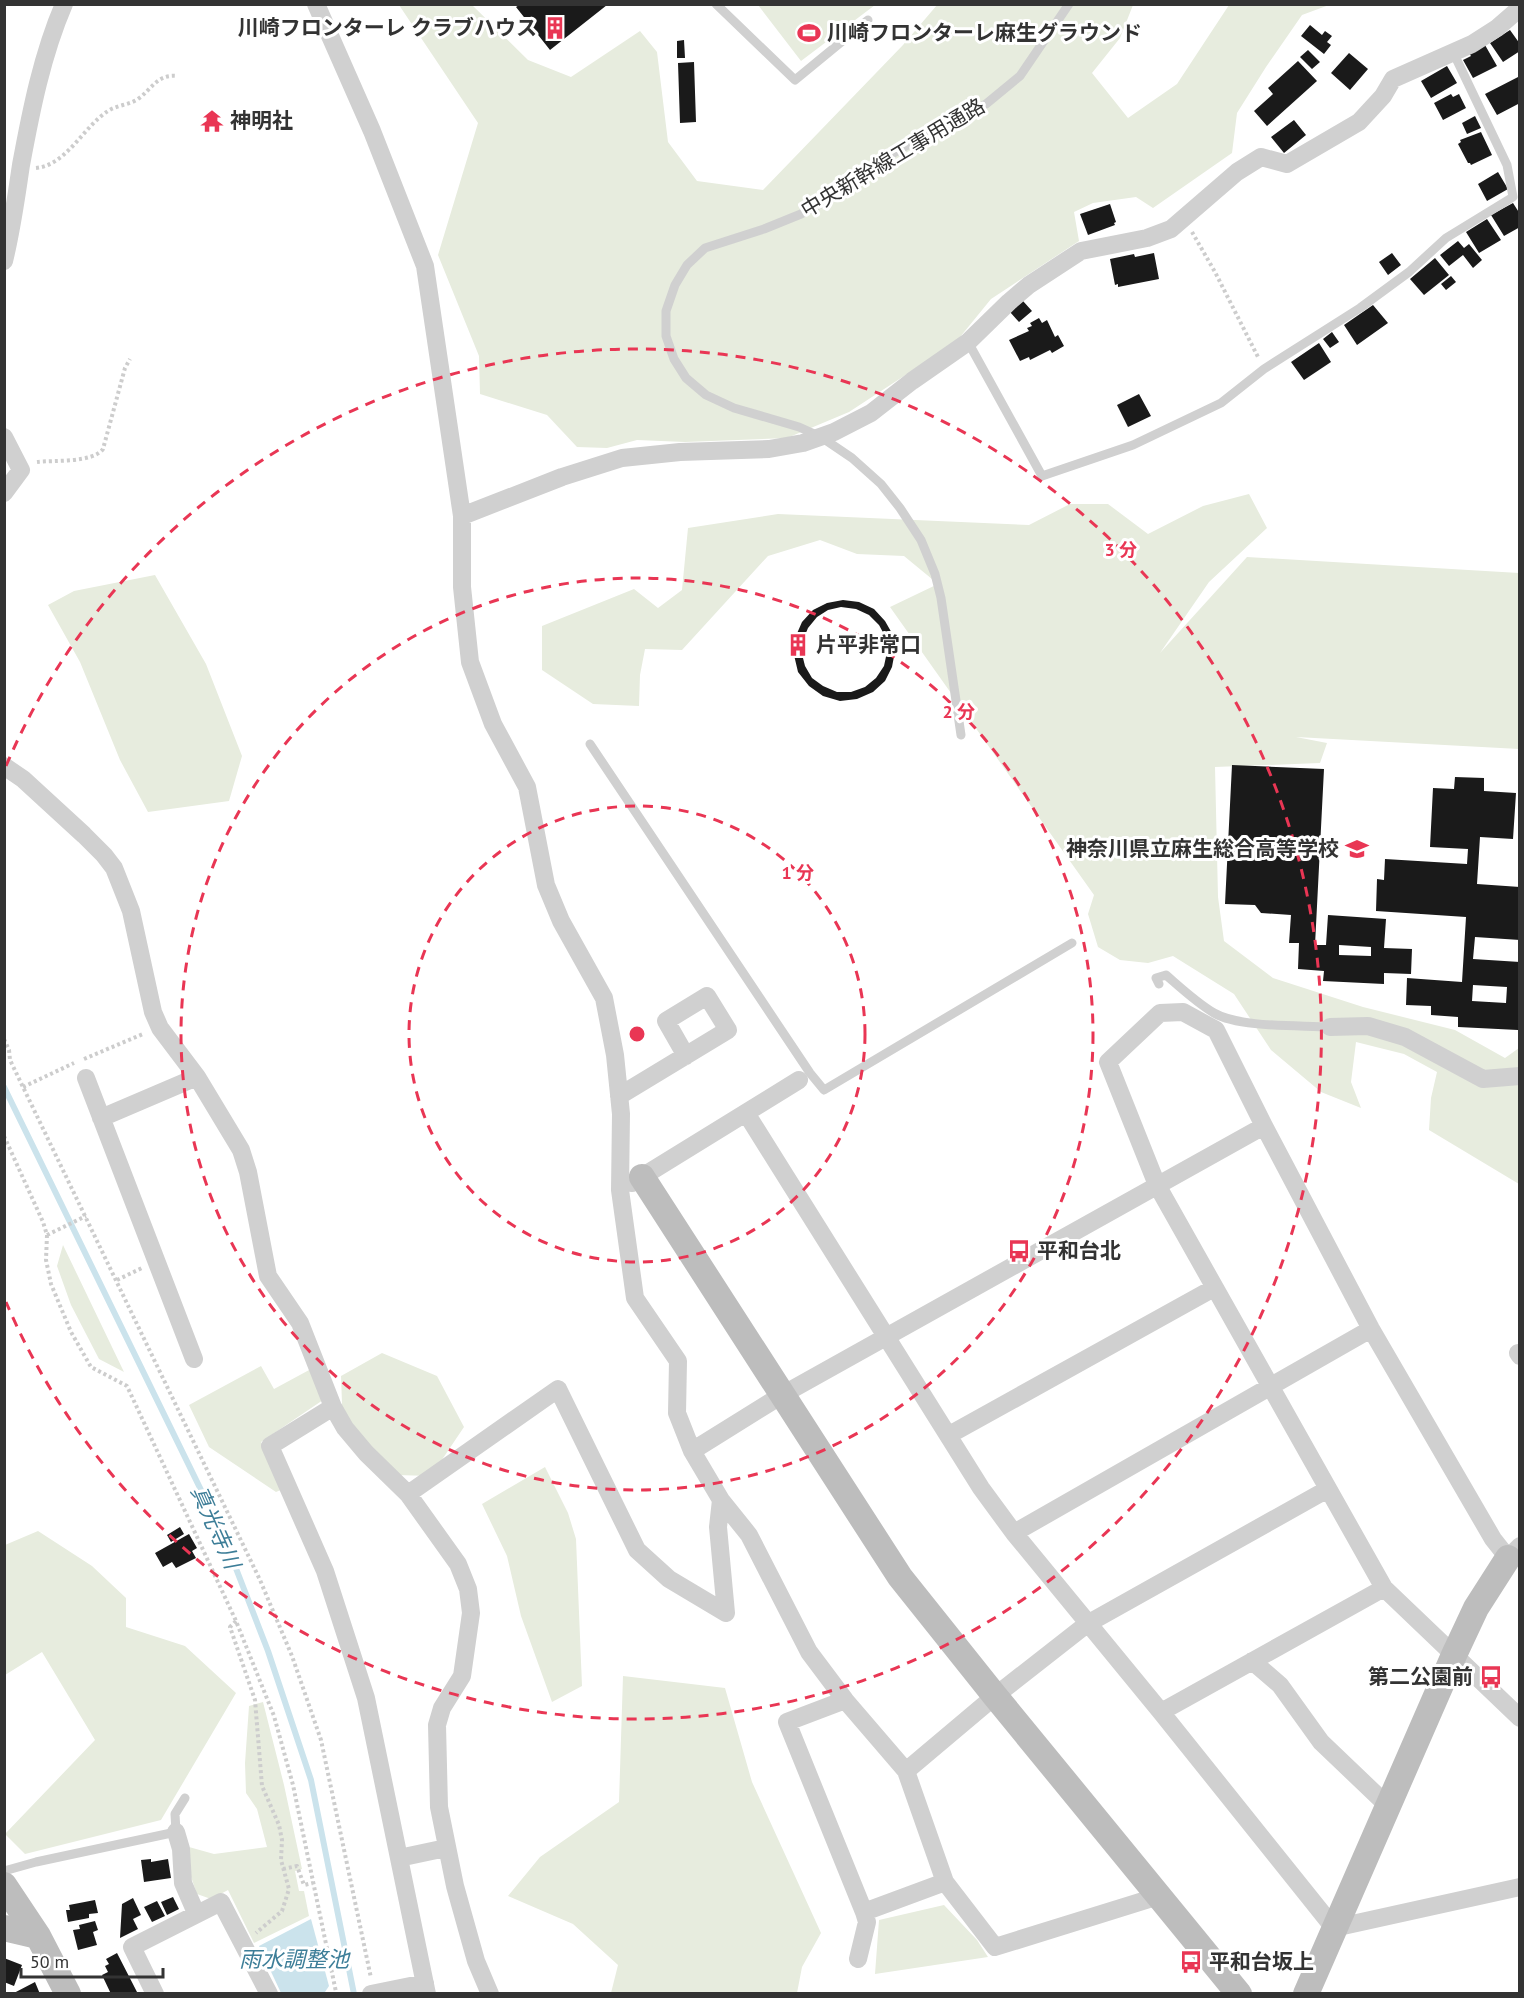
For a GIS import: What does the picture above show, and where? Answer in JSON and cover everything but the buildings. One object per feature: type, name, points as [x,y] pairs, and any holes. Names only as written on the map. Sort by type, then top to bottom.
[{"type":"street","points":[[4,261],[13,226],[13,163],[46,52],[64,4]]},
{"type":"street","points":[[316,4],[372,131],[425,266],[462,516],[462,587],[470,662],[493,724],[527,788],[546,885],[561,921],[604,998],[615,1055],[621,1114],[620,1190],[635,1298],[678,1361],[677,1413],[692,1450],[721,1500],[749,1535],[809,1652],[845,1700],[906,1771],[945,1882],[995,1947],[1159,1896]]},
{"type":"street","points":[[462,516],[562,477],[621,458],[680,452],[769,449],[803,443],[834,432],[871,413],[968,342],[1029,285],[1081,251],[1147,238],[1171,229],[1237,172],[1261,157],[1287,164],[1359,122],[1383,96],[1393,79],[1414,68],[1454,54],[1497,28],[1520,8]]},
{"type":"street","points":[[4,437],[21,470],[4,493]]},
{"type":"street","points":[[4,765],[23,779],[84,835],[114,868],[131,910],[153,1012],[160,1028],[197,1077],[241,1150],[248,1172],[268,1276],[300,1323],[333,1407],[345,1428],[366,1453],[408,1494],[458,1564],[468,1589],[471,1614],[462,1676],[442,1708],[437,1725],[439,1807],[454,1886],[476,1961],[490,1994]]},
{"type":"street","points":[[1306,1994],[1454,1655],[1476,1608],[1514,1552],[1493,1539],[1371,1329],[1216,1030],[1183,1012],[1168,1008],[1108,1062],[1157,1185],[1384,1588],[1454,1655],[1520,1718]]},
{"type":"street","points":[[1330,1027],[1368,1026],[1406,1037],[1483,1079],[1520,1076]]},
{"type":"street","points":[[619,1096],[686,1056]]},
{"type":"street","points":[[620,1190],[805,1076]]},
{"type":"street","points":[[101,1118],[197,1077]]},
{"type":"street","points":[[86,1078],[194,1359]]},
{"type":"street","points":[[746,1113],[981,1488],[1087,1624],[1161,1712],[1334,1928]]},
{"type":"street","points":[[692,1450],[782,1395],[1264,1126]]},
{"type":"street","points":[[642,1177],[900,1577],[1239,1994]]},
{"type":"street","points":[[949,1435],[1215,1288]]},
{"type":"street","points":[[1014,1533],[1371,1329]]},
{"type":"street","points":[[408,1494],[558,1389],[637,1550],[669,1579],[726,1613],[718,1527],[721,1500]]},
{"type":"street","points":[[333,1407],[270,1446],[325,1571],[366,1698],[426,1988],[372,1988]]},
{"type":"street","points":[[906,1771],[995,1696],[1087,1624],[1328,1489]]},
{"type":"street","points":[[1161,1712],[1384,1588]]},
{"type":"street","points":[[1252,1661],[1280,1685],[1321,1742],[1388,1806]]},
{"type":"street","points":[[845,1700],[787,1722],[867,1922],[858,1959]]},
{"type":"street","points":[[176,1832],[181,1849],[183,1883],[196,1913]]},
{"type":"street","points":[[399,1858],[446,1848]]},
{"type":"street","points":[[864,1912],[945,1882]]},
{"type":"street","points":[[4,1885],[38,1936],[68,1994]]},
{"type":"street","points":[[1334,1928],[1520,1887]]},
{"type":"street","points":[[155,1994],[132,1947],[221,1902],[269,1994]]},
{"type":"street","points":[[4,1928],[38,1936]]},
{"type":"lane","points":[[716,4],[795,80],[868,20]]},
{"type":"lane","name":"中央新幹線工事用通路","points":[[961,735],[941,598],[935,574],[921,540],[900,508],[881,484],[852,458],[821,437],[799,427],[734,408],[706,395],[686,378],[674,358],[666,336],[666,311],[675,285],[687,265],[705,248],[801,214],[835,196],[873,165],[986,104],[1020,76],[1069,4]]},
{"type":"lane","points":[[968,342],[1042,476],[1133,445],[1221,403],[1264,369],[1360,308],[1409,272],[1446,238],[1516,197],[1507,165],[1454,54]]},
{"type":"lane","points":[[591,744],[805,1076],[824,1090],[1072,943]]},
{"type":"lane","points":[[1159,984],[1156,978],[1166,975],[1215,1014],[1229,1018],[1259,1024],[1330,1027]]},
{"type":"lane","points":[[4,1871],[176,1832],[175,1814],[184,1798]]},
{"type":"path","points":[[13,163],[29,169],[44,167],[56,161],[108,111],[138,99],[158,80],[177,76]]},
{"type":"path","points":[[1184,218],[1264,369]]},
{"type":"path","points":[[21,470],[29,463],[89,458],[99,455],[103,449],[125,368],[130,358]]},
{"type":"path","points":[[23,1087],[153,1030]]},
{"type":"path","points":[[4,1039],[10,1060],[260,1580],[308,1699],[332,1788],[372,1988]]},
{"type":"path","points":[[4,1136],[43,1222],[47,1235],[46,1260],[51,1284],[71,1332],[91,1367],[127,1386],[236,1621],[274,1716],[293,1785],[336,1992]]},
{"type":"path","points":[[47,1235],[86,1216]]},
{"type":"path","points":[[117,1280],[156,1262]]},
{"type":"path","points":[[236,1621],[230,1627],[255,1700],[262,1786],[279,1825],[283,1869],[289,1889],[282,1911],[251,1937]]},
{"type":"path","points":[[283,1869],[297,1866],[304,1885],[313,1883]]},
{"type":"shaded area","points":[[399,5],[472,5],[528,60],[571,77],[640,31],[657,52],[668,142],[697,181],[763,190],[903,45],[937,5],[1133,5],[1120,38],[1092,73],[1128,118],[1177,84],[1229,5],[1329,5],[1302,15],[1266,67],[1237,113],[1232,153],[1153,208],[1136,197],[1093,203],[1074,212],[1079,241],[991,299],[956,342],[849,412],[787,438],[685,442],[637,440],[607,448],[577,447],[547,415],[480,394],[479,356],[438,255],[478,123]]},
{"type":"shaded area","name":"川崎フロンターレ麻生グラウンド","points":[[758,5],[875,5],[801,61]]},
{"type":"shaded area","points":[[1249,494],[1267,528],[1209,582],[1160,653],[1247,557],[1519,573],[1519,749],[1296,737],[1327,743],[1320,763],[1215,767],[1218,897],[1224,941],[1273,978],[1363,1007],[1455,1030],[1505,1058],[1519,1048],[1519,1184],[1429,1130],[1431,1098],[1437,1072],[1404,1054],[1356,1042],[1351,1082],[1361,1108],[1321,1092],[1271,1050],[1234,994],[1173,956],[1148,963],[1120,960],[1098,947],[1088,914],[1094,895],[890,607],[938,584],[904,556],[857,554],[820,540],[768,556],[682,650],[645,649],[640,675],[639,706],[593,704],[542,670],[542,626],[634,589],[658,608],[682,590],[688,528],[778,514],[1029,525],[1070,504],[1108,504],[1148,534],[1203,506]]},
{"type":"shaded area","points":[[155,575],[206,664],[242,756],[229,801],[148,812],[120,760],[80,662],[48,605],[74,591]]},
{"type":"shaded area","points":[[63,1245],[124,1372],[99,1359],[71,1305],[57,1266]]},
{"type":"shaded area","points":[[382,1353],[437,1376],[464,1427],[431,1476],[396,1475],[343,1431],[341,1376]]},
{"type":"shaded area","points":[[261,1366],[274,1389],[311,1369],[323,1400],[261,1442],[283,1489],[276,1492],[209,1447],[189,1405]]},
{"type":"shaded area","points":[[545,1467],[568,1513],[576,1539],[582,1686],[552,1702],[521,1616],[507,1556],[482,1504]]},
{"type":"shaded area","points":[[38,1531],[92,1566],[126,1598],[126,1627],[185,1646],[236,1693],[161,1820],[25,1854],[5,1834],[95,1740],[42,1652],[5,1675],[5,1545]]},
{"type":"shaded area","points":[[623,1676],[725,1688],[752,1782],[821,1933],[802,1967],[797,1993],[611,1993],[618,1965],[573,1924],[508,1896],[540,1857],[619,1802]]},
{"type":"shaded area","points":[[263,1702],[302,1869],[295,1871],[299,1891],[304,1891],[309,1916],[254,1943],[228,1890],[211,1899],[197,1894],[190,1874],[189,1847],[214,1854],[267,1847],[257,1809],[246,1793],[245,1763],[249,1706]]},
{"type":"shaded area","points":[[944,1905],[977,1940],[988,1957],[875,1974],[879,1920]]},
{"type":"water","name":"雨水調整池","points":[[311,1919],[329,1986],[325,1992],[319,1993],[281,1993],[259,1946]]},
{"type":"waterway","name":"真光寺川","points":[[4,1087],[223,1535],[268,1651],[311,1780],[354,1994]]},
{"type":"place","name":"川崎フロンターレ クラブハウス","points":[[555,28]]},
{"type":"place","name":"川崎フロンターレ麻生グラウンド","points":[[809,33]]},
{"type":"place","name":"神明社","points":[[212,121]]},
{"type":"place","name":"片平非常口","points":[[798,645]]},
{"type":"place","name":"神奈川県立麻生総合高等学校","points":[[1357,849]]},
{"type":"place","name":"平和台北","points":[[1019,1251]]},
{"type":"place","name":"第二公園前","points":[[1491,1677]]},
{"type":"place","name":"平和台坂上","points":[[1191,1962]]}]
